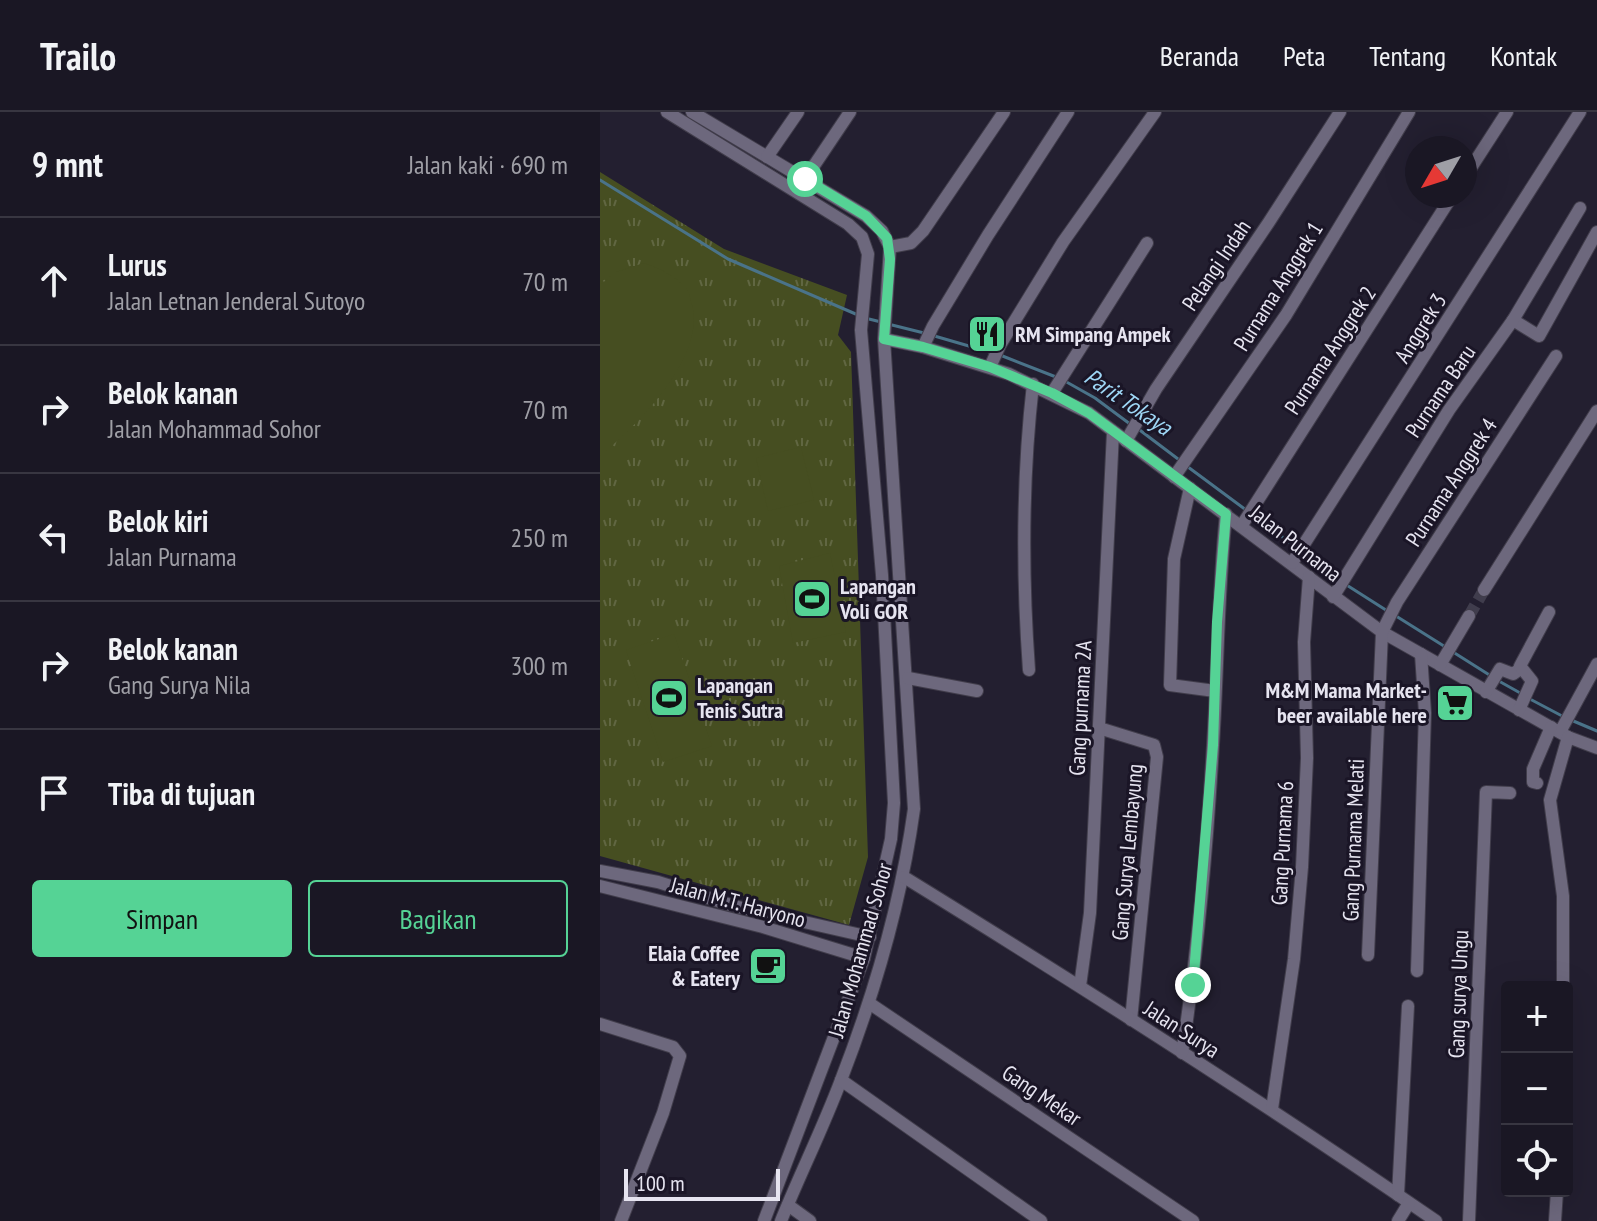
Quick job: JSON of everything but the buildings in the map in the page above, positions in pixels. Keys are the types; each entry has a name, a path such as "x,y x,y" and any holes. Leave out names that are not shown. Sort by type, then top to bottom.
{"street":[{"name":"Jalan Mohammad Sohor","path":"667,112 848,224 862,237 868,254 861,330 882,575 894,803 891,839 864,958 764,1221"},
{"path":"692,112 876,223 890,247 911,243 923,231 1004,112"},
{"path":"767,157 798,112"},
{"path":"805,179 850,112"},
{"path":"925,343 1068,112"},
{"path":"995,356 1063,242 1155,112"},
{"name":"Pelangi Indah","path":"1128,437 1340,112"},
{"name":"Purnama Anggrek 1","path":"1177,472 1286,315 1409,112"},
{"path":"1477,158 1507,112"},
{"name":"Anggrek 3","path":"1293,560 1580,112"},
{"name":"Purnama Anggrek 2","path":"1244,522 1444,208"},
{"name":"Purnama Baru","path":"1335,593 1449,410 1513,320 1580,208"},
{"path":"1513,320 1539,336 1597,232"},
{"path":"1055,388 1147,243"},
{"name":"Jalan Mohammad Sohor","path":"781,1221 841,1080 869,1003 904,877 914,809 910,679 884,336 890,247"},
{"name":"Jalan Purnama","path":"884,336 995,356 1033,384 1055,388 1113,432 1128,437 1177,472 1190,488 1226,514 1244,522 1293,560 1309,577 1421,654 1442,662 1560,732 1597,748"},
{"name":"Purnama Anggrek 4","path":"1384,628 1397,602 1556,356"},
{"path":"1029,670 1023,522 1026,446 1033,384"},
{"path":"1484,590 1597,411"},
{"name":"Gang purnama 2A","path":"1080,986 1089,925 1113,432"},
{"path":"1190,488 1174,559 1170,685 1215,691"},
{"path":"1182,1053 1193,985 1200,910 1226,514"},
{"path":"882,575 901,575"},
{"name":"Gang Purnama 6","path":"1272,1109 1294,959 1302,867 1307,758 1304,642 1309,577"},
{"path":"1487,689 1502,668 1514,674 1520,669 1549,612"},
{"path":"1442,662 1469,616"},
{"name":"Gang Purnama Melati","path":"1368,955 1384,628"},
{"path":"1417,971 1425,713 1421,654"},
{"path":"1537,783 1533,782 1533,769 1560,732 1597,664"},
{"path":"1519,710 1532,681 1520,669"},
{"path":"910,679 977,691"},
{"name":"Gang Surya Lembayung","path":"1099,728 1154,745 1157,757 1131,1020"},
{"path":"1560,732 1550,800 1563,896 1563,981"},
{"name":"Gang surya Ungu","path":"1469,1221 1486,792 1510,793"},
{"path":"894,803 914,809"},
{"path":"600,874 658,882 870,937"},
{"name":"Jalan Surya","path":"904,877 1272,1109 1436,1221"},
{"name":"Jalan M.T. Haryono","path":"600,886 763,927 864,958"},
{"path":"763,927 770,913"},
{"name":"Gang Mekar","path":"869,1003 1193,1221"},
{"path":"1398,1221 1404,1199 1408,1006"},
{"path":"600,1024 673,1047 680,1056 673,1084 621,1221"},
{"path":"841,1080 1041,1221"},
{"path":"799,1132 817,1139"},
{"path":"1555,1221 1557,1197"},
{"path":"788,1205 810,1221"}],"green space":[{"path":"600,172 724,249 847,295 838,335 851,352 868,857 849,925 600,856"},
{"path":"644,263 682,283 689,294 694,325 689,346 665,389 632,427 600,456 600,285 616,272"},
{"path":"801,447 814,500 768,511 756,458"},
{"name":"Lapangan Voli GOR","path":"830,553 846,632 793,643 779,566"},
{"name":"Lapangan Tenis Sutra","path":"674,634 712,746 663,762 626,650"}],"waterway":[{"name":"Parit Tokaya","path":"600,180 728,259 858,315"},
{"name":"Parit Tokaya","path":"865,318 881,322"},
{"name":"Parit Tokaya","path":"888,324 924,333"},
{"name":"Parit Tokaya","path":"931,335 993,353"},
{"name":"Parit Tokaya","path":"1000,355 1056,377"},
{"name":"Parit Tokaya","path":"1063,380 1095,398 1130,424"},
{"name":"Parit Tokaya","path":"1137,428 1182,462"},
{"name":"Parit Tokaya","path":"1188,467 1246,510"},
{"name":"Parit Tokaya","path":"1252,514 1297,548"},
{"name":"Parit Tokaya","path":"1304,552 1339,579"},
{"name":"Parit Tokaya","path":"1345,584 1389,612"},
{"name":"Parit Tokaya","path":"1396,616 1447,648"},
{"name":"Parit Tokaya","path":"1453,652 1491,676"},
{"name":"Parit Tokaya","path":"1497,680 1522,694"},
{"name":"Parit Tokaya","path":"1528,698 1564,717"},
{"name":"Parit Tokaya","path":"1571,720 1597,731"}],"tunnel":[{"path":"1469,616 1484,590"}],"place":[{"name":"RM Simpang Ampek","path":"987,334"},
{"name":"Lapangan Voli GOR","path":"812,599"},
{"name":"Lapangan Tenis Sutra","path":"669,698"},
{"name":"M&M Mama Market- beer available here","path":"1455,703"},
{"name":"Elaia Coffee & Eatery","path":"768,966"}],"route":[{"path":"805,179 876,223 887,238 890,259 884,339 990,367 1052,393 1089,413 1226,514 1217,622 1213,745 1193,985"}]}
